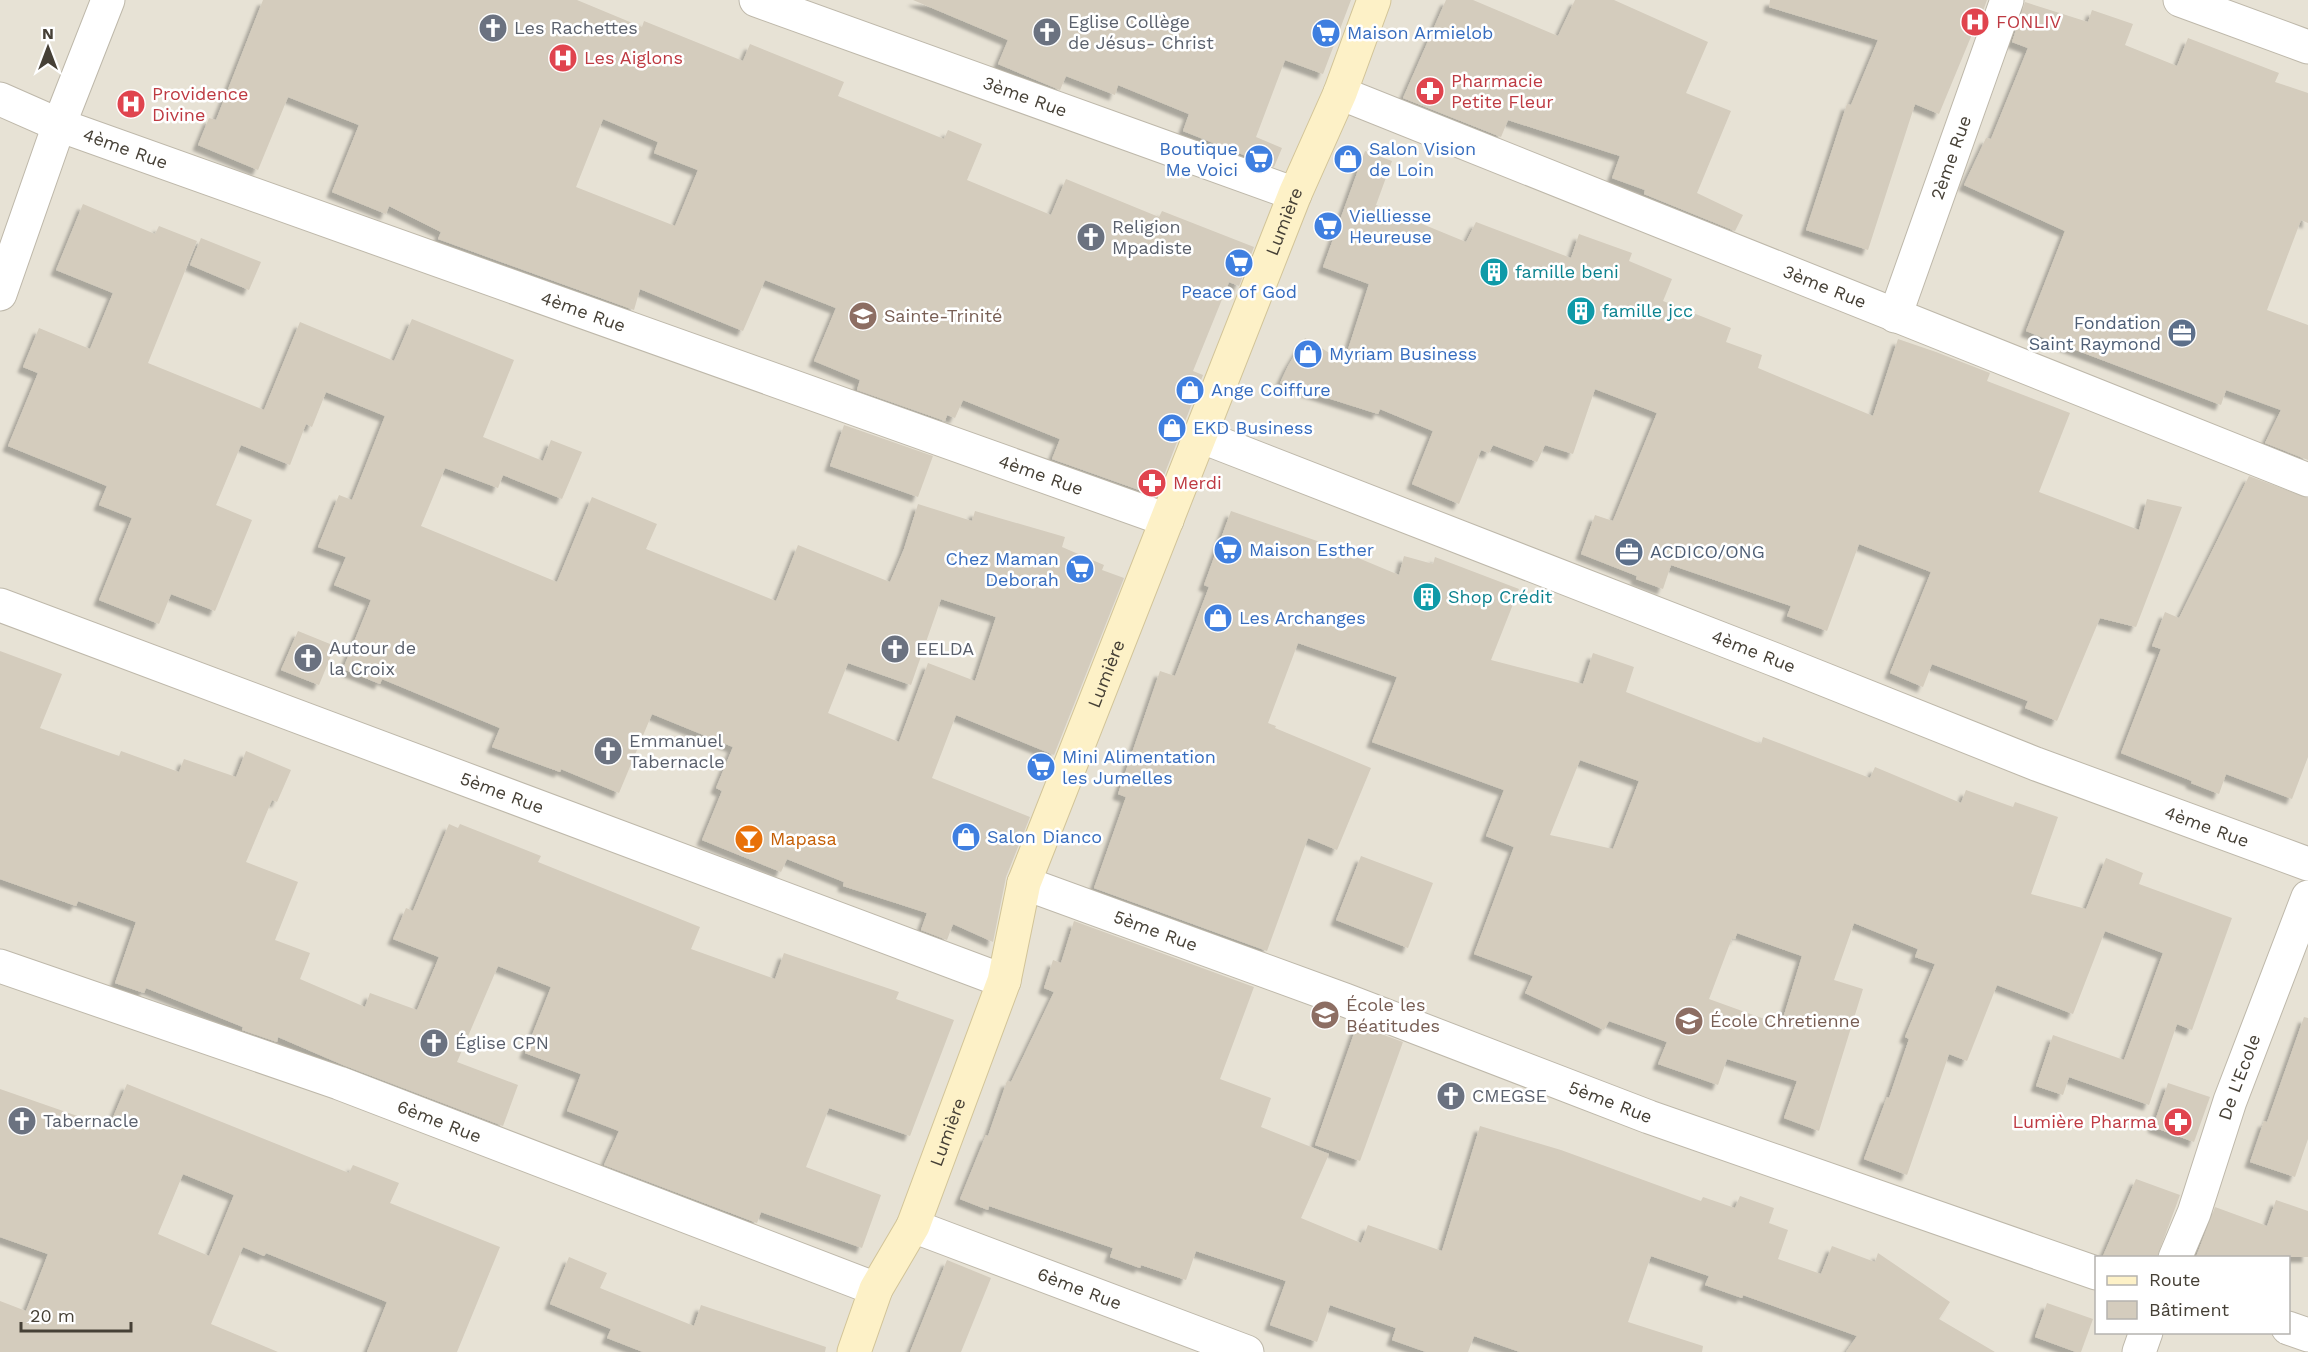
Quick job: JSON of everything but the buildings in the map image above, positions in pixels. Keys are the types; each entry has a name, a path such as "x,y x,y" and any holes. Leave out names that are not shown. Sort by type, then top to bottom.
{"street":[{"path":"0,294 59,125 108,0"},
{"name":"3ème Rue","path":"756,0 1295,194"},
{"name":"Lumière","path":"854,1352 876,1289 913,1226 1004,981 1024,884 1295,194 1340,93 1374,0"},
{"name":"2ème Rue","path":"1895,316 2007,0"},
{"path":"2180,0 2308,47"},
{"name":"3ème Rue","path":"1340,93 2308,480"},
{"name":"4ème Rue","path":"0,99 59,125 1167,520"},
{"name":"4ème Rue","path":"1200,436 2036,764 2308,864"},
{"name":"5ème Rue","path":"0,605 1004,981"},
{"name":"5ème Rue","path":"1024,884 1345,1000 1649,1117 2095,1273"},
{"name":"De L'Ecole","path":"2175,1256 2194,1212 2230,1101 2301,937 2308,897"},
{"name":"6ème Rue","path":"0,966 339,1083 876,1289"},
{"name":"6ème Rue","path":"913,1226 1247,1352"},
{"path":"2290,1328 2308,1335"},
{"path":"2139,1352 2145,1334"}],"shaded area":[{"path":"0,0 2308,0 2308,1352 0,1352"}],"place":[{"name":"FONLIV","path":"1975,22"},
{"name":"Les Rachettes","path":"493,28"},
{"name":"Eglise Collège de Jésus- Christ","path":"1047,32"},
{"name":"Maison Armielob","path":"1326,33"},
{"name":"Les Aiglons","path":"563,58"},
{"name":"Pharmacie Petite Fleur","path":"1430,91"},
{"name":"Providence Divine","path":"131,104"},
{"name":"Boutique Me Voici","path":"1259,159"},
{"name":"Salon Vision de Loin","path":"1348,159"},
{"name":"Vielliesse Heureuse","path":"1328,226"},
{"name":"Religion Mpadiste","path":"1091,237"},
{"name":"Peace of God","path":"1239,263"},
{"name":"famille beni","path":"1494,272"},
{"name":"famille jcc","path":"1581,311"},
{"name":"Sainte-Trinité","path":"863,316"},
{"name":"Fondation Saint Raymond","path":"2182,333"},
{"name":"Myriam Business","path":"1308,354"},
{"name":"Ange Coiffure","path":"1190,390"},
{"name":"EKD Business","path":"1172,428"},
{"name":"Merdi","path":"1152,483"},
{"name":"Maison Esther","path":"1228,550"},
{"name":"ACDICO/ONG","path":"1629,552"},
{"name":"Chez Maman Deborah","path":"1080,569"},
{"name":"Shop Crédit","path":"1427,597"},
{"name":"Les Archanges","path":"1218,618"},
{"name":"EELDA","path":"895,649"},
{"name":"Autour de la Croix","path":"308,658"},
{"name":"Emmanuel Tabernacle","path":"608,751"},
{"name":"Mini Alimentation les Jumelles","path":"1041,767"},
{"name":"Salon Dianco","path":"966,837"},
{"name":"Mapasa","path":"749,839"},
{"name":"École les Béatitudes","path":"1325,1015"},
{"name":"École Chretienne","path":"1689,1021"},
{"name":"Église CPN","path":"434,1043"},
{"name":"CMEGSE","path":"1451,1096"},
{"name":"Tabernacle","path":"22,1121"},
{"name":"Lumière Pharma","path":"2178,1122"}]}
